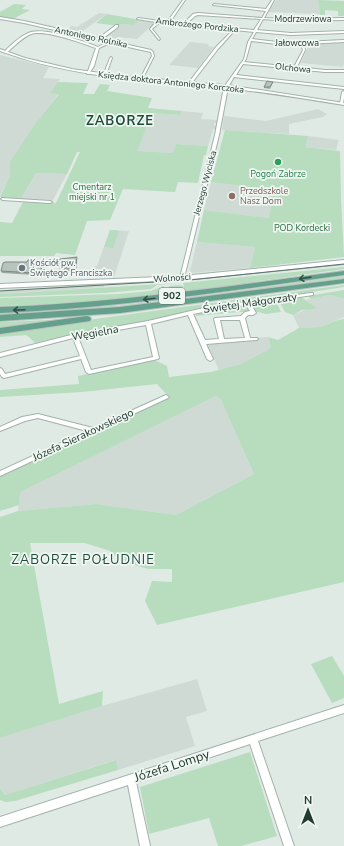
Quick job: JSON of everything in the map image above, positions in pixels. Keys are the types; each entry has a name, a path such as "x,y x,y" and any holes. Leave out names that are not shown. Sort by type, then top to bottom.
{"main road":[{"name":"902","path":"0,310 69,307 126,302 344,273"},
{"name":"902","path":"0,318 74,314 189,302 344,280"},
{"path":"0,330 82,320 189,302"}],"street":[{"path":"168,23 184,0"},
{"path":"217,0 213,6 267,10"},
{"path":"226,87 242,63 250,40 273,0"},
{"path":"184,25 195,14 207,14 210,11"},
{"name":"Modrzewiowa","path":"207,14 262,19 304,20 344,18"},
{"name":"Antoniego Rolnika","path":"0,18 24,22 152,52 154,56 141,78"},
{"name":"Ambrożego Pordzika","path":"138,19 184,25 301,34 344,32"},
{"path":"158,39 151,29 159,21"},
{"path":"99,40 117,26"},
{"path":"190,83 218,46 235,29"},
{"path":"5,52 30,33 42,32 98,48 109,42"},
{"path":"295,68 304,50 301,34"},
{"name":"Jałowcowa","path":"250,40 269,43 302,44 344,42"},
{"path":"88,73 92,68 98,48"},
{"name":"Księdza doktora Antoniego Korczoka","path":"0,50 34,62 88,73 226,87 342,103"},
{"path":"104,75 111,58"},
{"name":"Olchowa","path":"242,63 325,71 344,71"},
{"path":"234,76 344,88"},
{"name":"Jerzego Wyciska","path":"182,278 182,273 218,135 226,87"},
{"path":"342,103 344,92"},
{"path":"1,201 50,202"},
{"name":"Wolności","path":"0,286 182,278 344,262"},
{"name":"Świętej Małgorzaty","path":"190,313 311,294"},
{"path":"222,341 216,319 242,318 246,313 253,313 248,303"},
{"path":"190,313 204,342 210,359"},
{"name":"Węgielna","path":"0,354 75,336 148,324 190,313"},
{"path":"242,318 248,339"},
{"path":"75,336 89,372 156,358 148,324"},
{"path":"204,342 255,339"},
{"path":"0,370 4,376 83,356"},
{"name":"Józefa Sierakowskiego","path":"0,474 92,430 166,397"},
{"path":"0,429 24,419 38,416 92,430"},
{"name":"Józefa Lompy","path":"0,822 344,709"},
{"path":"252,739 289,846"},
{"path":"131,780 145,846"}],"shaded area":[{"path":"276,0 318,0 320,14 268,12"},
{"path":"99,13 107,14 78,34 65,31 72,26 77,27"},
{"path":"140,20 156,22 137,39 118,37 112,41 103,39 121,24 133,25"},
{"path":"190,42 209,44 208,46 214,47 198,68 169,65"},
{"path":"344,42 343,67 301,63 309,45"},
{"path":"0,55 49,67 43,78 60,79 51,92 59,93 38,120 10,169 10,176 0,196"},
{"path":"318,109 327,114 323,117 289,124 289,134 222,130 224,116 266,121"},
{"path":"182,111 203,113 201,119 218,120 217,123 214,123 214,125 217,126 216,129 213,129 208,146 176,144 173,153 136,151 152,113 180,115"},
{"path":"308,136 339,140 336,150 304,147"},
{"path":"36,173 67,174 53,200 21,199"},
{"path":"211,182 274,190 269,218 204,210"},
{"path":"110,230 129,231 114,277 93,277 95,266 97,266"},
{"path":"197,242 255,247 250,268 191,273 190,271"},
{"path":"104,284 104,287 0,294 0,291"},
{"path":"330,295 344,299 344,317 320,327 299,328 293,315 314,306 306,300"},
{"path":"268,337 271,348 241,364 219,370 207,343 252,341 252,338"},
{"path":"216,396 221,400 254,474 176,515 96,504 18,511 19,492"},
{"path":"197,679 207,711 186,717 195,746 118,770 115,760 5,795 0,788 0,738 102,706"}],"green space":[{"path":"318,0 344,1 344,16 338,16 338,11 325,10 325,15 320,15"},
{"path":"14,4 26,5 22,9 30,10 11,20 0,17 0,12"},
{"path":"107,14 140,20 133,25 121,24 119,26 96,23"},
{"name":"Cmentarz miejski nr 1","path":"58,82 88,83 83,94 94,94 100,84 110,85 107,91 152,98 148,108 182,111 180,115 152,113 137,151 173,153 176,144 208,146 206,155 204,155 198,183 178,182 175,192 123,189 110,220 87,221 75,255 56,253 54,256 0,256 0,222 12,223 23,202 56,203 80,152 77,152 67,174 36,173 21,199 0,197 10,176 10,162 38,120 59,94 50,93"},
{"name":"POD Kordecki","path":"225,130 308,136 305,147 340,151 344,257 250,268 255,247 197,242 204,210 269,218 274,190 211,182"},
{"path":"110,230 119,231 113,248 104,247"},
{"path":"344,267 344,269 258,281 129,297 0,306 0,298 119,294 151,291 163,286 165,289 169,288 169,286 180,285 184,287 183,283"},
{"path":"344,276 344,278 215,296 129,306 0,315 0,313 129,304"},
{"path":"177,283 157,285 151,289 103,293 0,297 0,294"},
{"path":"344,285 344,287 207,308 149,321 78,333 35,343 26,335 0,337 0,332"},
{"path":"344,290 344,299 330,295 311,299 308,296"},
{"path":"301,297 316,309 302,310 293,315 285,312 279,301"},
{"path":"276,301 281,312 266,314 254,311 251,305"},
{"path":"246,305 251,311 195,316 200,312"},
{"path":"74,319 0,328 0,322"},
{"path":"344,319 344,582 157,625 145,601 152,581 172,582 172,569 149,569 122,562 110,551 85,543 30,543 59,704 103,691 102,706 0,738 0,517 18,511 96,504 176,515 254,474 221,400 216,396 20,492 19,505 0,511 0,476 169,397 157,384 82,392 0,397 0,390 79,384 78,376 154,360 167,366 169,377 211,372 241,364 271,348 268,337 278,340 299,328 320,327"},
{"path":"332,656 344,676 344,698 332,703 311,664"},
{"path":"250,752 277,836 241,846 218,846 209,818 149,834 140,787"},
{"path":"116,760 118,770 15,801 6,802 0,800 0,788 5,795"}],"building":[{"path":"267,81 273,82 270,87 264,87"},
{"path":"77,257 76,265 59,266 60,259"},
{"name":"Kościół pw. Świętego Franciszka","path":"28,260 40,261 46,266 34,273 1,271 3,263 5,262 27,262"}],"tram line":[{"path":"0,291 190,280 344,264"}],"place":[{"name":"Pogoń Zabrze","path":"278,162"},
{"name":"Przedszkole Nasz Dom","path":"232,196"},
{"name":"Kościół pw. Świętego Franciszka","path":"22,268"}],"district":[{"name":"ZABORZE","path":"120,121"},
{"name":"ZABORZE POŁUDNIE","path":"83,560"}]}
